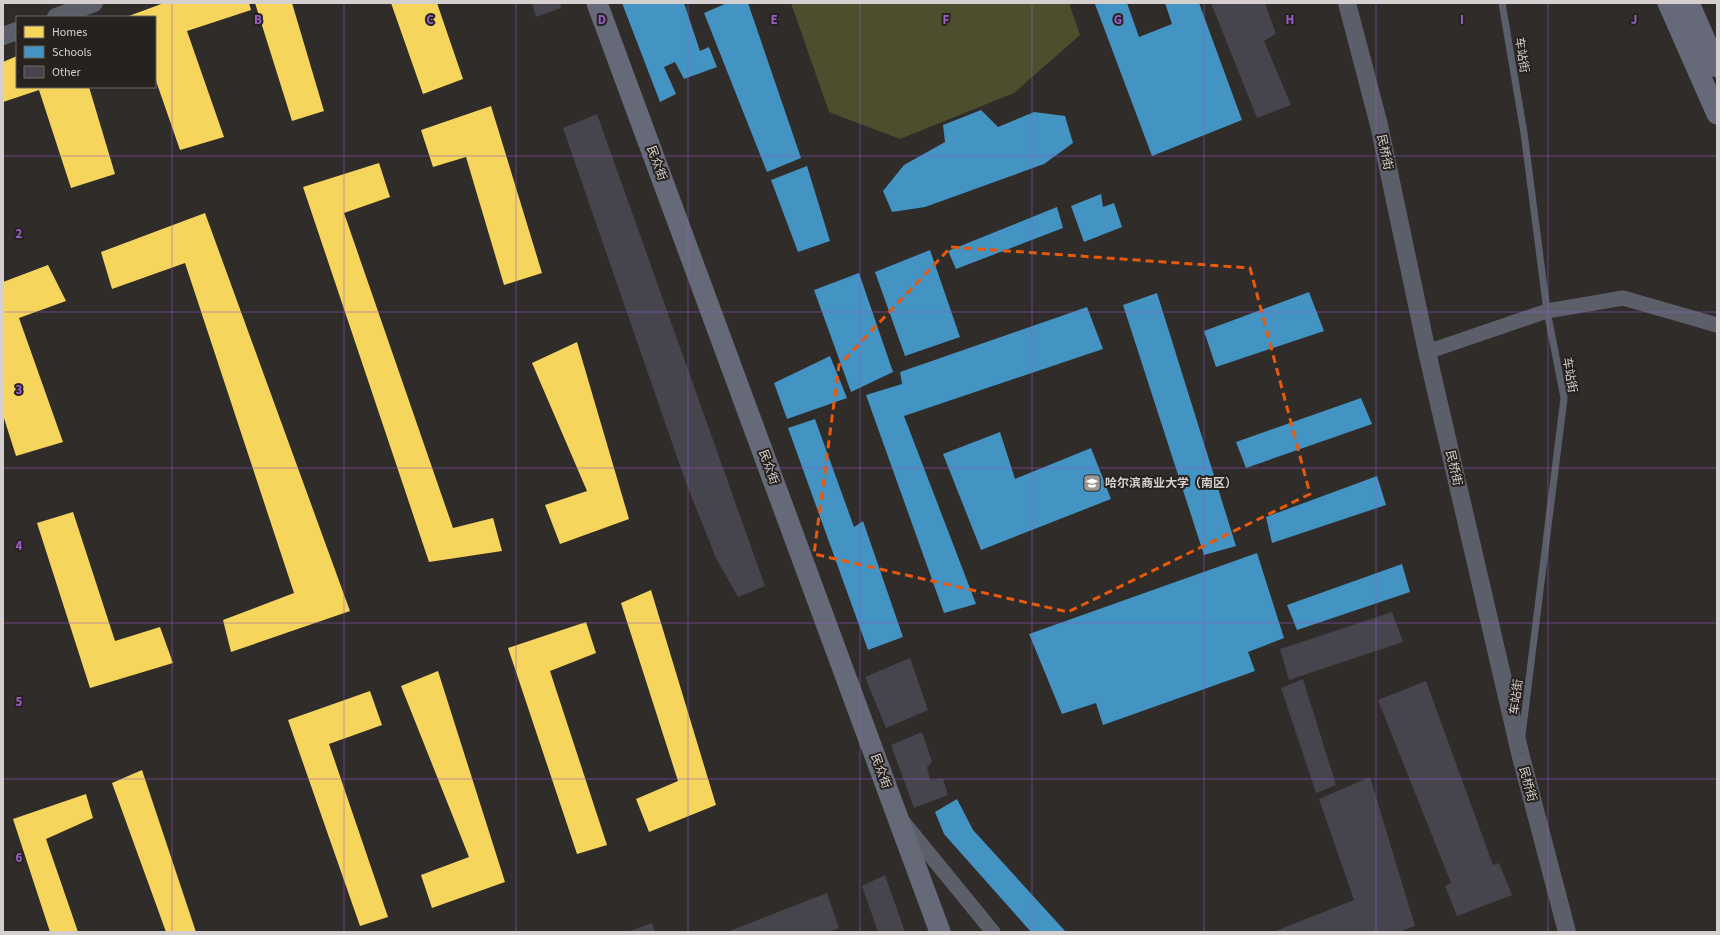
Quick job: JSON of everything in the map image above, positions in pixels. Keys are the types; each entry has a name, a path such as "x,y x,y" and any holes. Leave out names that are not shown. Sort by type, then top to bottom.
{"main road":[{"name":"民众街","path":"597,3 940,932"},
{"path":"1668,3 1717,114"},
{"path":"1689,3 1717,66"}],"street":[{"path":"59,16 94,3"},
{"name":"民桥街","path":"1348,3 1379,125 1427,352 1520,753 1567,932"},
{"path":"3,36 16,31"},
{"path":"1427,352 1547,311 1623,298 1717,326"},
{"path":"897,813 993,932"}],"lane":[{"name":"车站街","path":"1502,3 1524,133 1547,311 1564,398 1520,753"}],"highlighted area":[{"path":"951,247 1250,268 1310,494 1068,612 814,554 839,365"}],"green space":[{"path":"791,3 1069,3 1080,35 1014,93 900,139 829,112"}],"building: Homes":[{"path":"164,3 249,3 251,10 187,31 224,137 180,150 156,81 156,16 129,16"},
{"path":"255,3 292,3 324,111 292,121"},
{"path":"391,3 437,3 463,79 423,94"},
{"path":"16,56 16,88 89,88 115,174 71,188 39,90 3,102 3,62"},
{"path":"491,106 542,273 504,285 466,157 433,167 421,130"},
{"path":"379,163 390,197 344,213 453,528 493,518 502,551 429,562 303,187"},
{"path":"205,213 350,611 231,652 223,620 294,593 185,263 112,289 101,252"},
{"path":"48,265 66,301 19,318 63,442 16,456 3,415 3,282"},
{"path":"577,342 629,519 560,544 545,505 587,491 532,363"},
{"path":"73,512 115,641 160,627 173,663 90,688 37,523"},
{"path":"651,590 716,805 649,832 636,799 678,781 621,603"},
{"path":"586,622 596,653 550,671 607,845 577,854 508,648"},
{"path":"438,671 505,882 432,908 421,875 469,857 401,686"},
{"path":"370,691 382,725 329,744 388,917 360,926 288,720"},
{"path":"142,770 196,932 166,932 112,783"},
{"path":"86,794 93,818 46,839 78,932 50,932 13,819"}],"building: Schools":[{"path":"622,3 684,3 700,51 709,47 717,67 684,79 675,62 664,67 676,94 660,102"},
{"path":"727,3 748,3 801,158 767,172 704,13"},
{"path":"1127,3 1139,37 1172,24 1165,3 1199,3 1242,120 1152,156 1095,4"},
{"path":"981,110 998,127 1034,112 1065,116 1073,143 1044,164 925,207 892,212 883,191 904,165 945,142 943,125"},
{"path":"807,166 830,241 798,252 771,180"},
{"path":"1101,194 1103,207 1114,203 1122,227 1084,242 1071,206"},
{"path":"1057,207 1063,228 956,269 948,251"},
{"path":"930,250 960,337 905,356 875,272"},
{"path":"859,273 893,372 851,392 814,290"},
{"path":"1309,292 1324,331 1216,367 1204,331"},
{"path":"1157,293 1236,546 1204,555 1123,305"},
{"path":"1087,307 1103,349 904,416 976,604 944,613 866,395 902,384 900,372"},
{"path":"830,356 847,398 787,419 774,383"},
{"path":"1361,398 1372,424 1246,468 1236,442"},
{"path":"815,419 854,527 863,521 903,637 868,650 788,428"},
{"path":"1000,432 1015,479 1091,448 1111,499 981,550 943,454"},
{"path":"1377,476 1386,505 1272,543 1266,517"},
{"path":"1257,553 1284,638 1248,652 1255,671 1103,725 1096,703 1062,714 1029,634"},
{"path":"1402,564 1410,592 1297,630 1287,605"},
{"path":"957,799 973,830 1066,932 1031,932 944,834 935,812"}],"building: Other":[{"path":"532,3 560,3 561,8 536,17"},
{"path":"1211,3 1265,3 1276,34 1264,41 1291,105 1257,118"},
{"path":"597,114 765,586 738,597 716,558 686,483 563,128"},
{"path":"1392,612 1403,642 1289,680 1280,649"},
{"path":"910,658 928,710 886,728 865,677"},
{"path":"1303,679 1336,785 1316,793 1281,688"},
{"path":"1426,681 1493,865 1499,863 1512,895 1457,916 1445,886 1451,883 1378,700"},
{"path":"922,732 932,762 927,767 930,780 943,779 948,795 914,808 891,745"},
{"path":"1370,777 1415,926 1398,932 1273,932 1354,900 1319,799"},
{"path":"885,875 905,932 878,932 862,886"},
{"path":"827,893 839,928 828,932 727,932"},
{"path":"652,923 655,932 627,932"}],"place":[{"name":"哈尔滨商业大学（南区）","path":"1092,483"}]}
